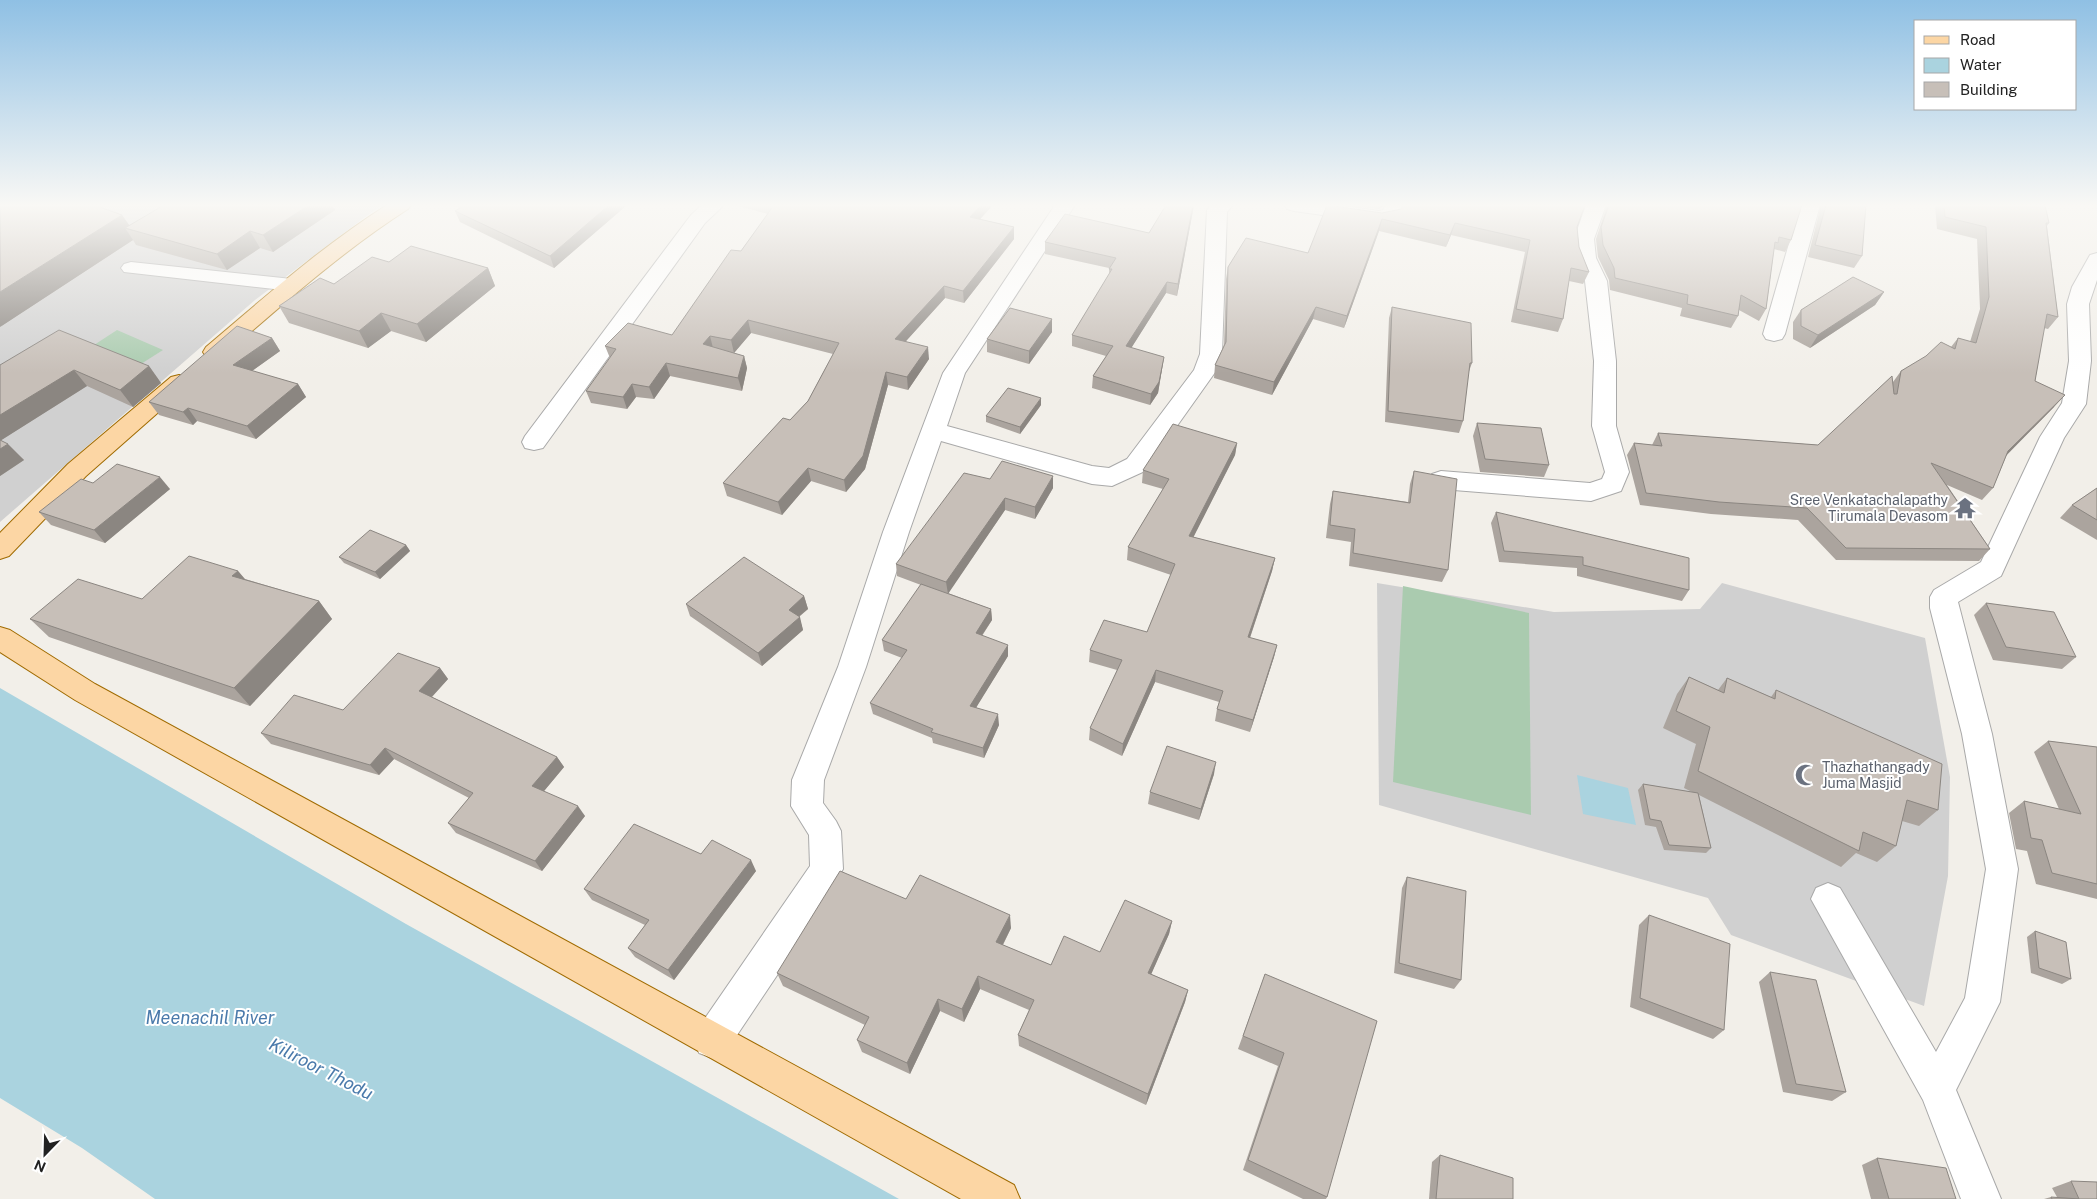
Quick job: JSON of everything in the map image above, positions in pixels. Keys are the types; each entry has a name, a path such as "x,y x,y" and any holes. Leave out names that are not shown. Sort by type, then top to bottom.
{"main road":[{"path":"0,549 77,470 322,261"},
{"path":"0,638 85,692 1000,1199"}],"street":[{"path":"534,442 667,261"},
{"path":"712,1040 800,912 827,869 825,831 807,806 808,780 852,666 896,532 954,373 1028,261"},
{"path":"934,431 1092,475 1112,477 1136,465 1205,371 1211,354 1215,261"},
{"path":"1441,480 1591,492 1612,485 1617,472 1604,426 1605,361 1596,281 1587,261"},
{"path":"1774,334 1794,261"},
{"path":"1937,1089 1982,1002 2002,869 1977,734 1944,608 1944,597 1991,569 2052,437 2074,404 2080,361 2078,304 2083,287 2096,261"},
{"path":"131,268 292,285"},
{"path":"1828,899 1937,1089 1981,1199"}],"shaded area":[{"path":"0,261 307,261 255,300 0,522"},
{"path":"1377,583 1554,612 1700,609 1722,583 1925,638 1950,777 1948,876 1924,1006 1731,935 1708,898 1379,805"}],"green space":[{"path":"117,330 163,350 133,369 88,349"},
{"path":"1403,586 1529,613 1531,815 1393,782"}],"water":[{"name":"Meenachil River","path":"0,688 406,924 899,1199 155,1199 82,1148 0,1098"},
{"path":"1577,775 1628,788 1636,825 1583,814"}],"building":[{"path":"0,261 49,261 0,292"},
{"path":"366,261 463,261 488,268 417,324 381,313 359,331 279,306 320,278 334,284"},
{"path":"723,261 987,261 963,291 944,286 895,339 928,347 907,377 886,372 863,456 844,480 808,468 778,502 723,483 783,418 790,420 808,401 839,343 748,320 731,340 710,336 703,344 744,356 738,378 666,363 649,387 632,384 623,397 586,391 616,349 605,346 628,323 672,335"},
{"path":"1114,261 1182,261 1178,284 1167,282 1126,346 1164,357 1159,382 1151,394 1093,376 1113,346 1072,335 1112,269 1109,269"},
{"path":"1232,261 1367,261 1347,316 1316,307 1274,382 1215,365 1226,342 1228,267"},
{"path":"1526,261 1585,261 1589,272 1571,268 1563,319 1516,309"},
{"path":"1611,261 1772,261 1766,309 1741,295 1738,316 1687,304 1688,295 1615,278 1614,268"},
{"path":"1987,261 2051,261 2058,317 2047,314 2035,381 2065,395 2008,451 1993,488 1931,463 1990,549 1846,548 1807,508 1719,502 1646,493 1634,443 1662,446 1658,433 1818,445 1892,376 1894,394 1897,394 1901,371 1926,356 1941,342 1955,349 1958,338 1976,343 1989,297"},
{"path":"1853,277 1884,292 1818,335 1801,326 1801,310"},
{"path":"1392,307 1471,323 1472,363 1470,363 1463,421 1388,411"},
{"path":"1010,308 1052,319 1029,351 987,339"},
{"path":"237,326 272,338 233,365 298,384 247,426 188,408 183,412 149,402"},
{"path":"59,330 149,366 120,390 74,370 0,415 0,365"},
{"path":"1008,388 1041,398 1020,427 986,416"},
{"path":"1477,423 1541,428 1549,465 1485,459"},
{"path":"1173,424 1237,443 1189,536 1275,558 1248,637 1277,645 1253,720 1217,709 1223,691 1156,670 1123,744 1090,728 1122,660 1090,650 1104,620 1147,632 1175,564 1128,547 1169,479 1143,470"},
{"path":"0,440 8,444 0,449"},
{"path":"1002,461 1053,476 1035,507 1005,498 946,582 896,564 964,473 990,479"},
{"path":"117,464 160,477 94,530 39,512 81,479 93,483"},
{"path":"1414,471 1457,479 1448,570 1353,553 1355,529 1330,525 1333,491 1410,503"},
{"path":"2097,488 2097,520 2072,505"},
{"path":"1496,512 1689,558 1689,590 1583,565 1583,557 1504,551"},
{"path":"370,530 406,545 375,572 339,557"},
{"path":"189,556 238,571 232,576 319,601 234,688 30,619 78,579 142,599"},
{"path":"744,557 804,596 789,610 800,617 758,653 686,604"},
{"path":"921,584 991,609 976,633 1008,645 970,706 998,714 983,748 931,732 933,729 870,703 907,650 882,640"},
{"path":"1986,603 2054,612 2076,657 2006,647"},
{"path":"398,653 440,668 419,691 557,757 532,786 578,806 535,861 448,823 473,793 385,748 370,765 261,733 294,695 343,710"},
{"name":"Thazhathangady Juma Masjid","path":"1689,677 1724,693 1727,678 1775,699 1776,690 1942,764 1938,810 1907,800 1896,846 1863,832 1859,851 1698,771 1710,727 1676,711"},
{"path":"2048,741 2097,747 2097,884 2052,873 2042,840 2031,838 2024,801 2081,814"},
{"path":"1167,746 1216,762 1201,809 1150,792"},
{"path":"1643,784 1698,793 1711,848 1669,845 1661,821 1650,819"},
{"path":"634,824 701,854 712,840 751,860 668,970 628,948 649,920 584,889"},
{"path":"840,871 906,899 920,875 1010,915 996,942 1051,965 1064,936 1100,952 1125,900 1172,921 1148,973 1188,990 1148,1094 1018,1035 1034,1000 978,976 962,1009 938,999 907,1063 857,1040 869,1017 777,973"},
{"path":"1407,877 1466,891 1461,980 1399,963"},
{"path":"1649,915 1730,944 1724,1030 1640,998"},
{"path":"2035,931 2066,942 2071,979 2039,968"},
{"path":"1770,972 1816,980 1846,1092 1796,1084"},
{"path":"1265,974 1377,1021 1327,1197 1248,1160 1284,1053 1243,1036"},
{"path":"1440,1155 1513,1178 1513,1199 1436,1199"},
{"path":"1877,1158 1946,1168 1956,1199 1889,1199"},
{"path":"2071,1181 2097,1182 2097,1199 2079,1199"},
{"path":"2051,1197 2079,1199 2052,1199"}],"place":[{"name":"Sree Venkatachalapathy Tirumala Devasom","path":"1965,508"},
{"name":"Thazhathangady Juma Masjid","path":"1806,775"}],"water label":[{"name":"Kiliroor Thodu","path":"321,1069"}]}
